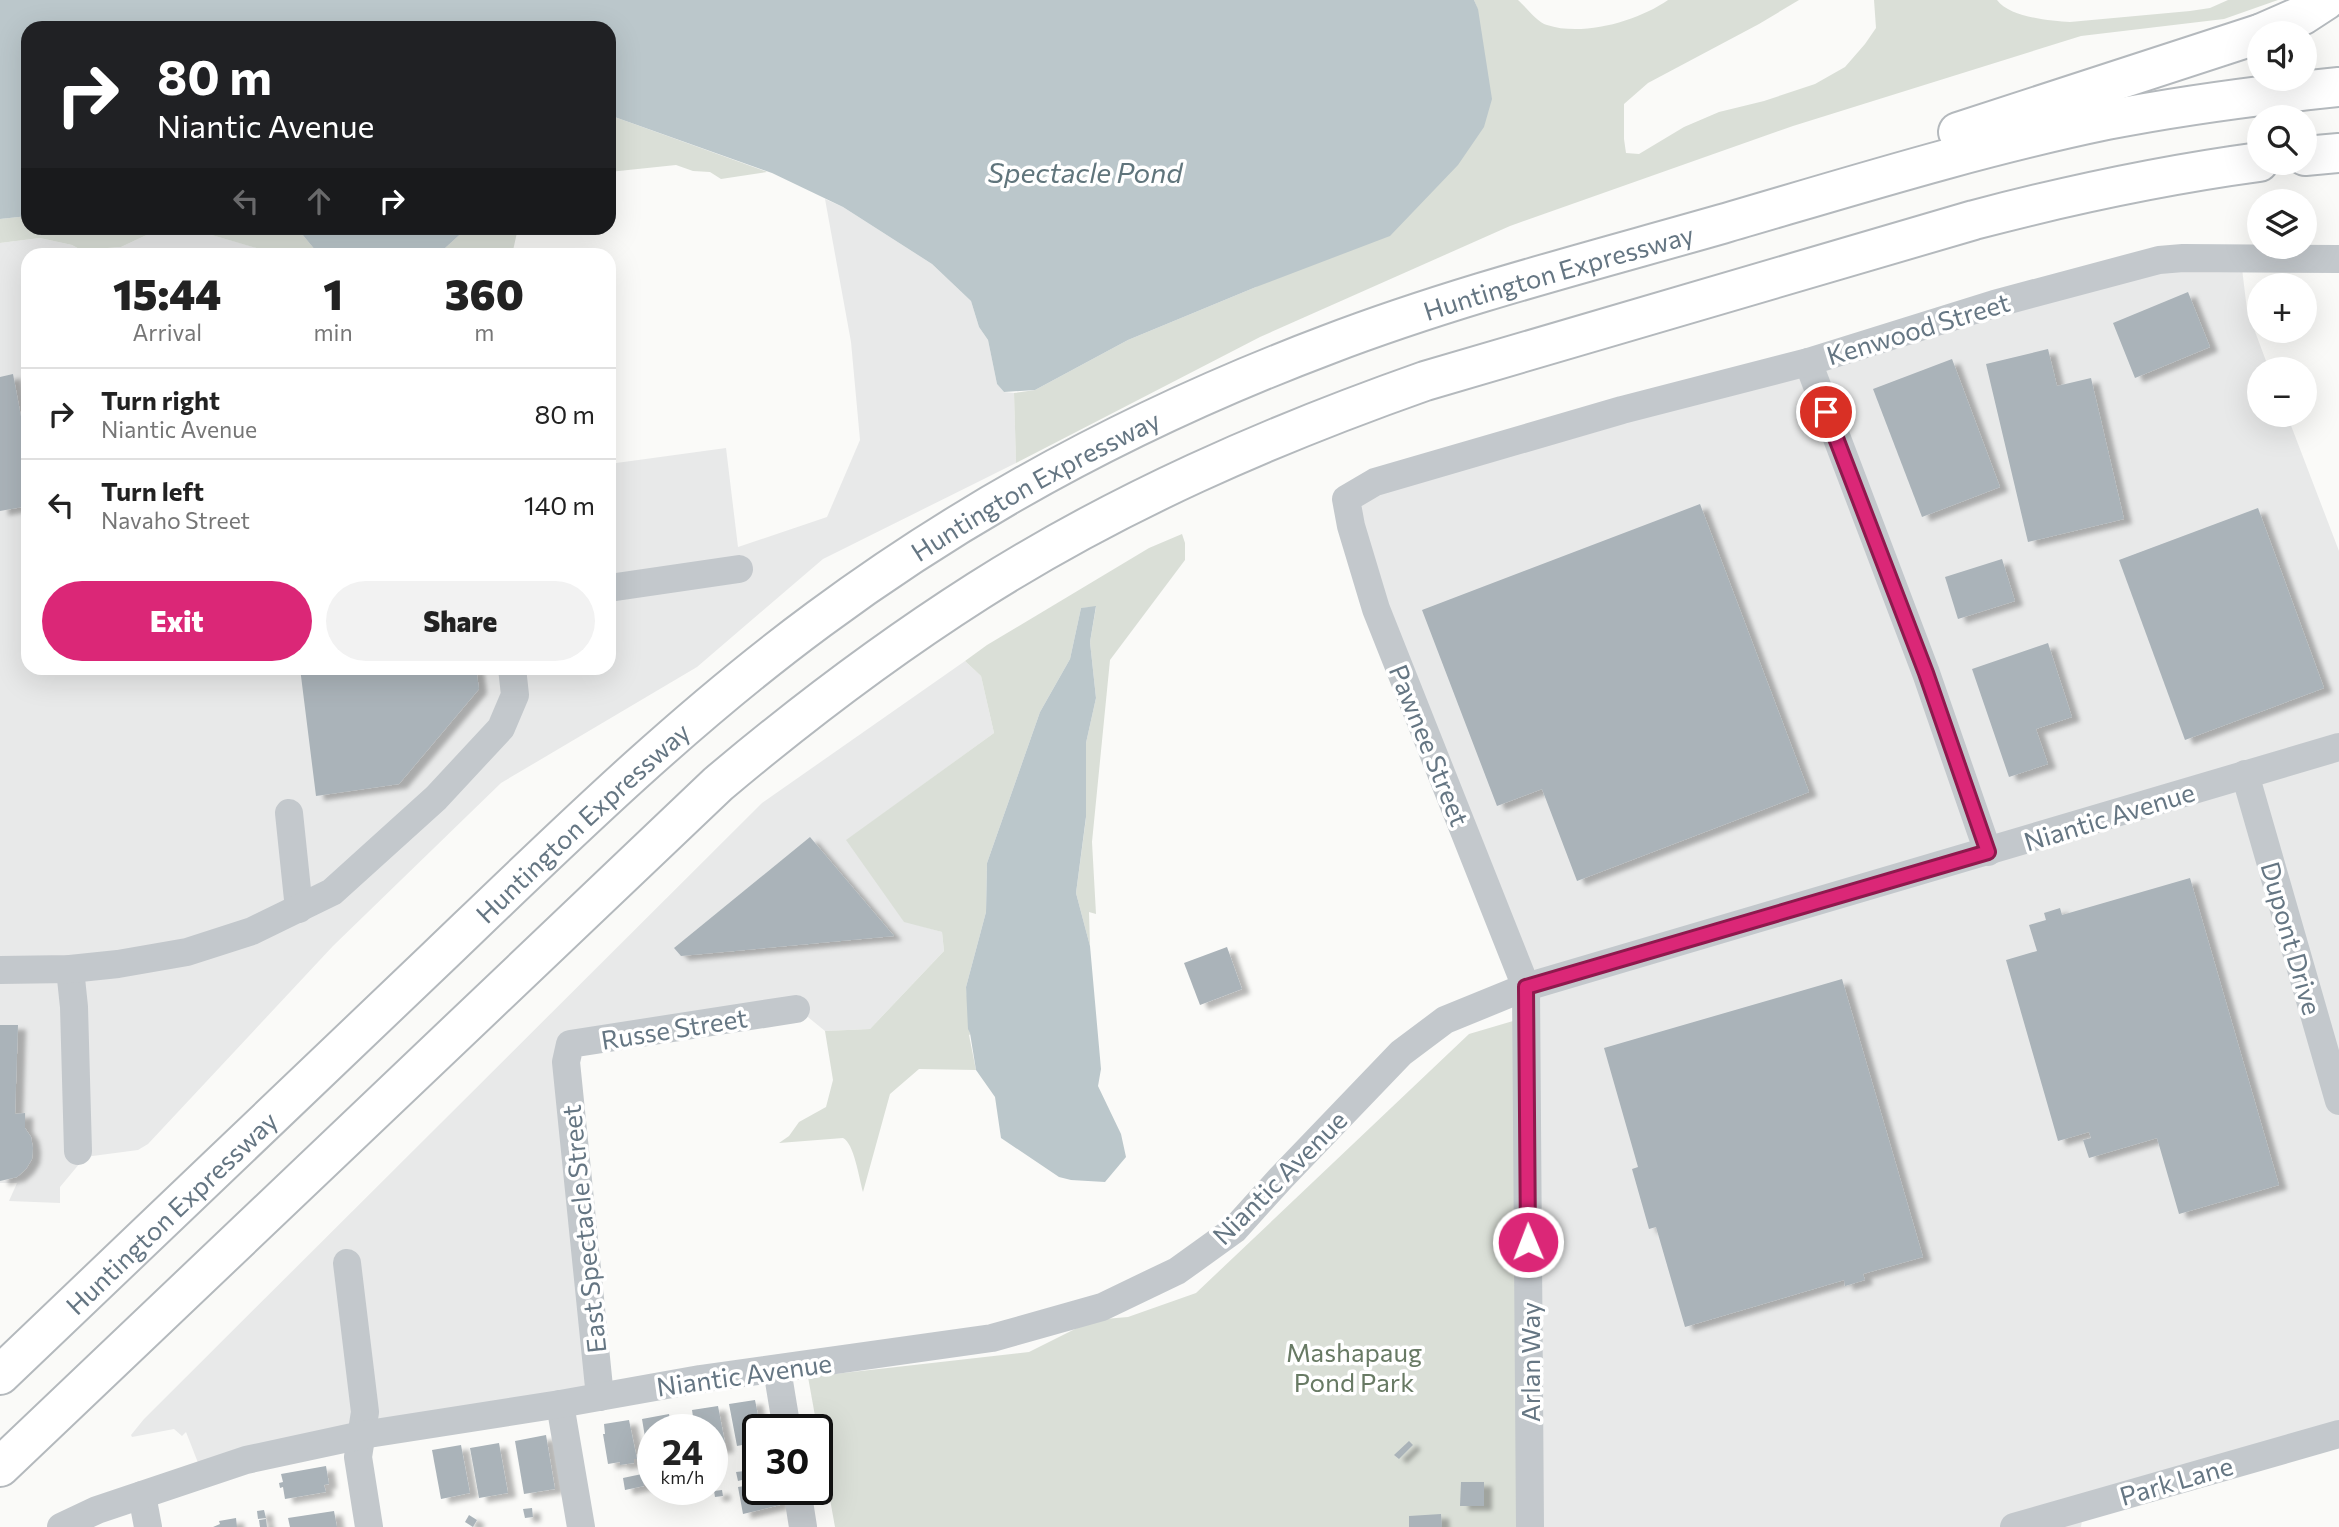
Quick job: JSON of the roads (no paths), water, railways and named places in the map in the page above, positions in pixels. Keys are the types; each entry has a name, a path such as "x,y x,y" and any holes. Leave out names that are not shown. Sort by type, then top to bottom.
{"highway":[{"path":"2286,21 2322,2"},
{"path":"1685,234 1811,181 1873,159 2247,39"},
{"name":"Huntington Expressway","path":"0,1375 632,772 760,664 824,615 892,568 1031,482 1106,443 1253,374 1408,316 1685,234 2042,135 2182,107 2339,87"},
{"path":"2317,155 2339,153"},
{"path":"0,1467 597,896 718,784 844,683 911,635 1052,547 1123,508 1221,461 1346,408 1424,380 2039,203 2133,182 2247,164"}],"street":[{"name":"Kenwood Street","path":"1346,499 1374,481 1622,410 1808,362 1994,304 2159,260 2339,259"},
{"path":"1808,362 1926,673 1988,852"},
{"name":"Pawnee Street","path":"1346,499 1351,526 1376,608 1526,987"},
{"path":"616,587 739,569"},
{"path":"0,970 69,969 187,952 252,931 332,892 444,789 501,728 515,695 513,675"},
{"name":"Niantic Avenue","path":"61,1527 83,1515 246,1460 362,1435 700,1379 992,1338 1102,1307 1177,1271 1234,1230 1401,1053 1445,1020 1526,987 2339,747"},
{"name":"Dupont Drive","path":"2245,774 2339,1101"},
{"path":"289,813 299,909"},
{"path":"69,969 74,1007 78,1151"},
{"name":"Arlan Way","path":"1526,987 1530,1527"},
{"name":"Russe Street","path":"566,1062 570,1044 796,1009"},
{"name":"East Spectacle Street","path":"566,1062 600,1397"},
{"path":"347,1263 365,1412 358,1457 369,1527"},
{"path":"777,1368 784,1414"},
{"path":"560,1404 581,1527"},
{"name":"Park Lane","path":"2014,1527 2339,1434"},
{"path":"142,1495 148,1527"},
{"path":"800,1505 803,1527"}],"water":[{"name":"Spectacle Pond","path":"0,0 1474,0 1478,9 1492,99 1484,127 1458,165 1390,236 1128,340 1035,390 1004,392 997,384 988,340 979,327 971,301 932,264 843,207 772,173 616,117 616,21 21,21 21,217 0,219"},
{"path":"303,235 459,235 445,248 314,248"},
{"path":"1096,606 1090,642 1096,698 1086,743 1086,817 1076,893 1090,946 1101,1069 1098,1086 1121,1134 1126,1157 1105,1182 1059,1177 1001,1138 995,1097 976,1070 968,1029 966,987 986,912 987,863 1040,712 1070,659 1081,608"}],"park label":[{"name":"Mashapaug Pond Park","path":"1354,1366"}]}
